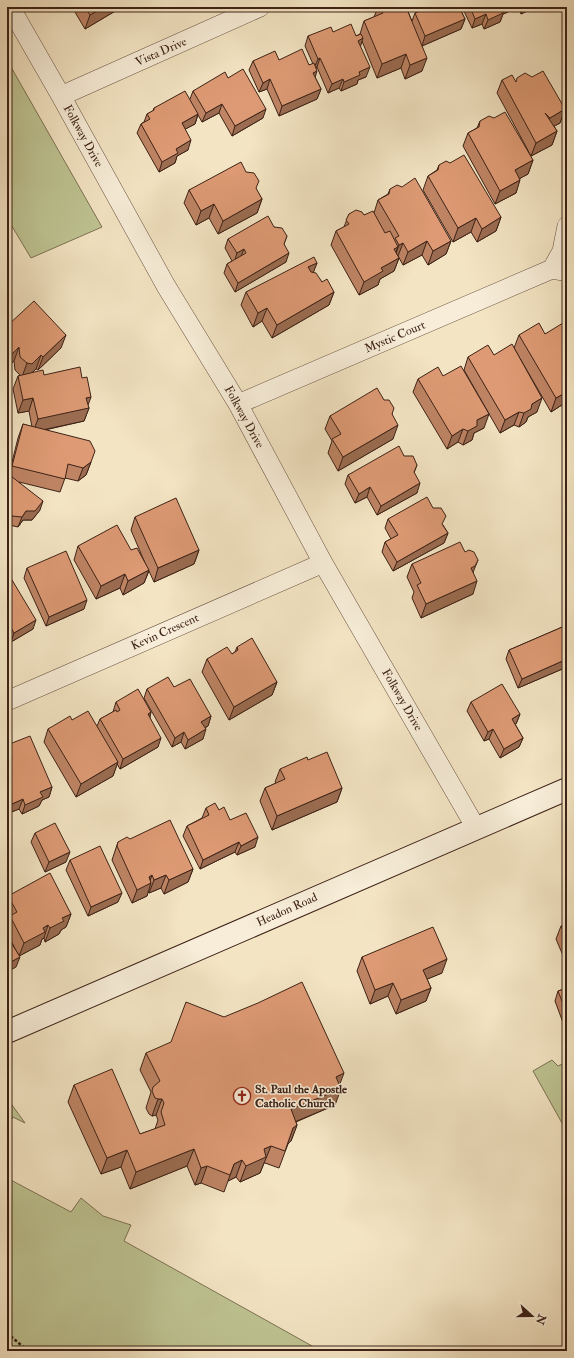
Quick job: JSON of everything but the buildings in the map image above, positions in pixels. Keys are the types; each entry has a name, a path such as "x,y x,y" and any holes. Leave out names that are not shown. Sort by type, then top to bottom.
{"street":[{"name":"Folkway Drive","path":"10,7 166,286 238,404 323,563 476,828"},
{"name":"Vista Drive","path":"61,96 260,7"},
{"name":"Mystic Court","path":"238,404 560,271 567,226"},
{"name":"Kevin Crescent","path":"7,701 323,563"},
{"name":"Headon Road","path":"7,1032 567,789"}],"path":[{"path":"7,1333 28,1351"}],"green space":[{"path":"7,60 102,227 31,258 7,218"},
{"path":"552,1060 558,1066 567,1062 567,1132 533,1071"},
{"path":"7,1098 25,1123 13,1117 7,1128"},
{"path":"7,1178 71,1212 81,1198 103,1216 131,1225 124,1241 321,1351 7,1351"}],"place":[{"name":"St. Paul the Apostle Catholic Church","path":"242,1096"}]}
